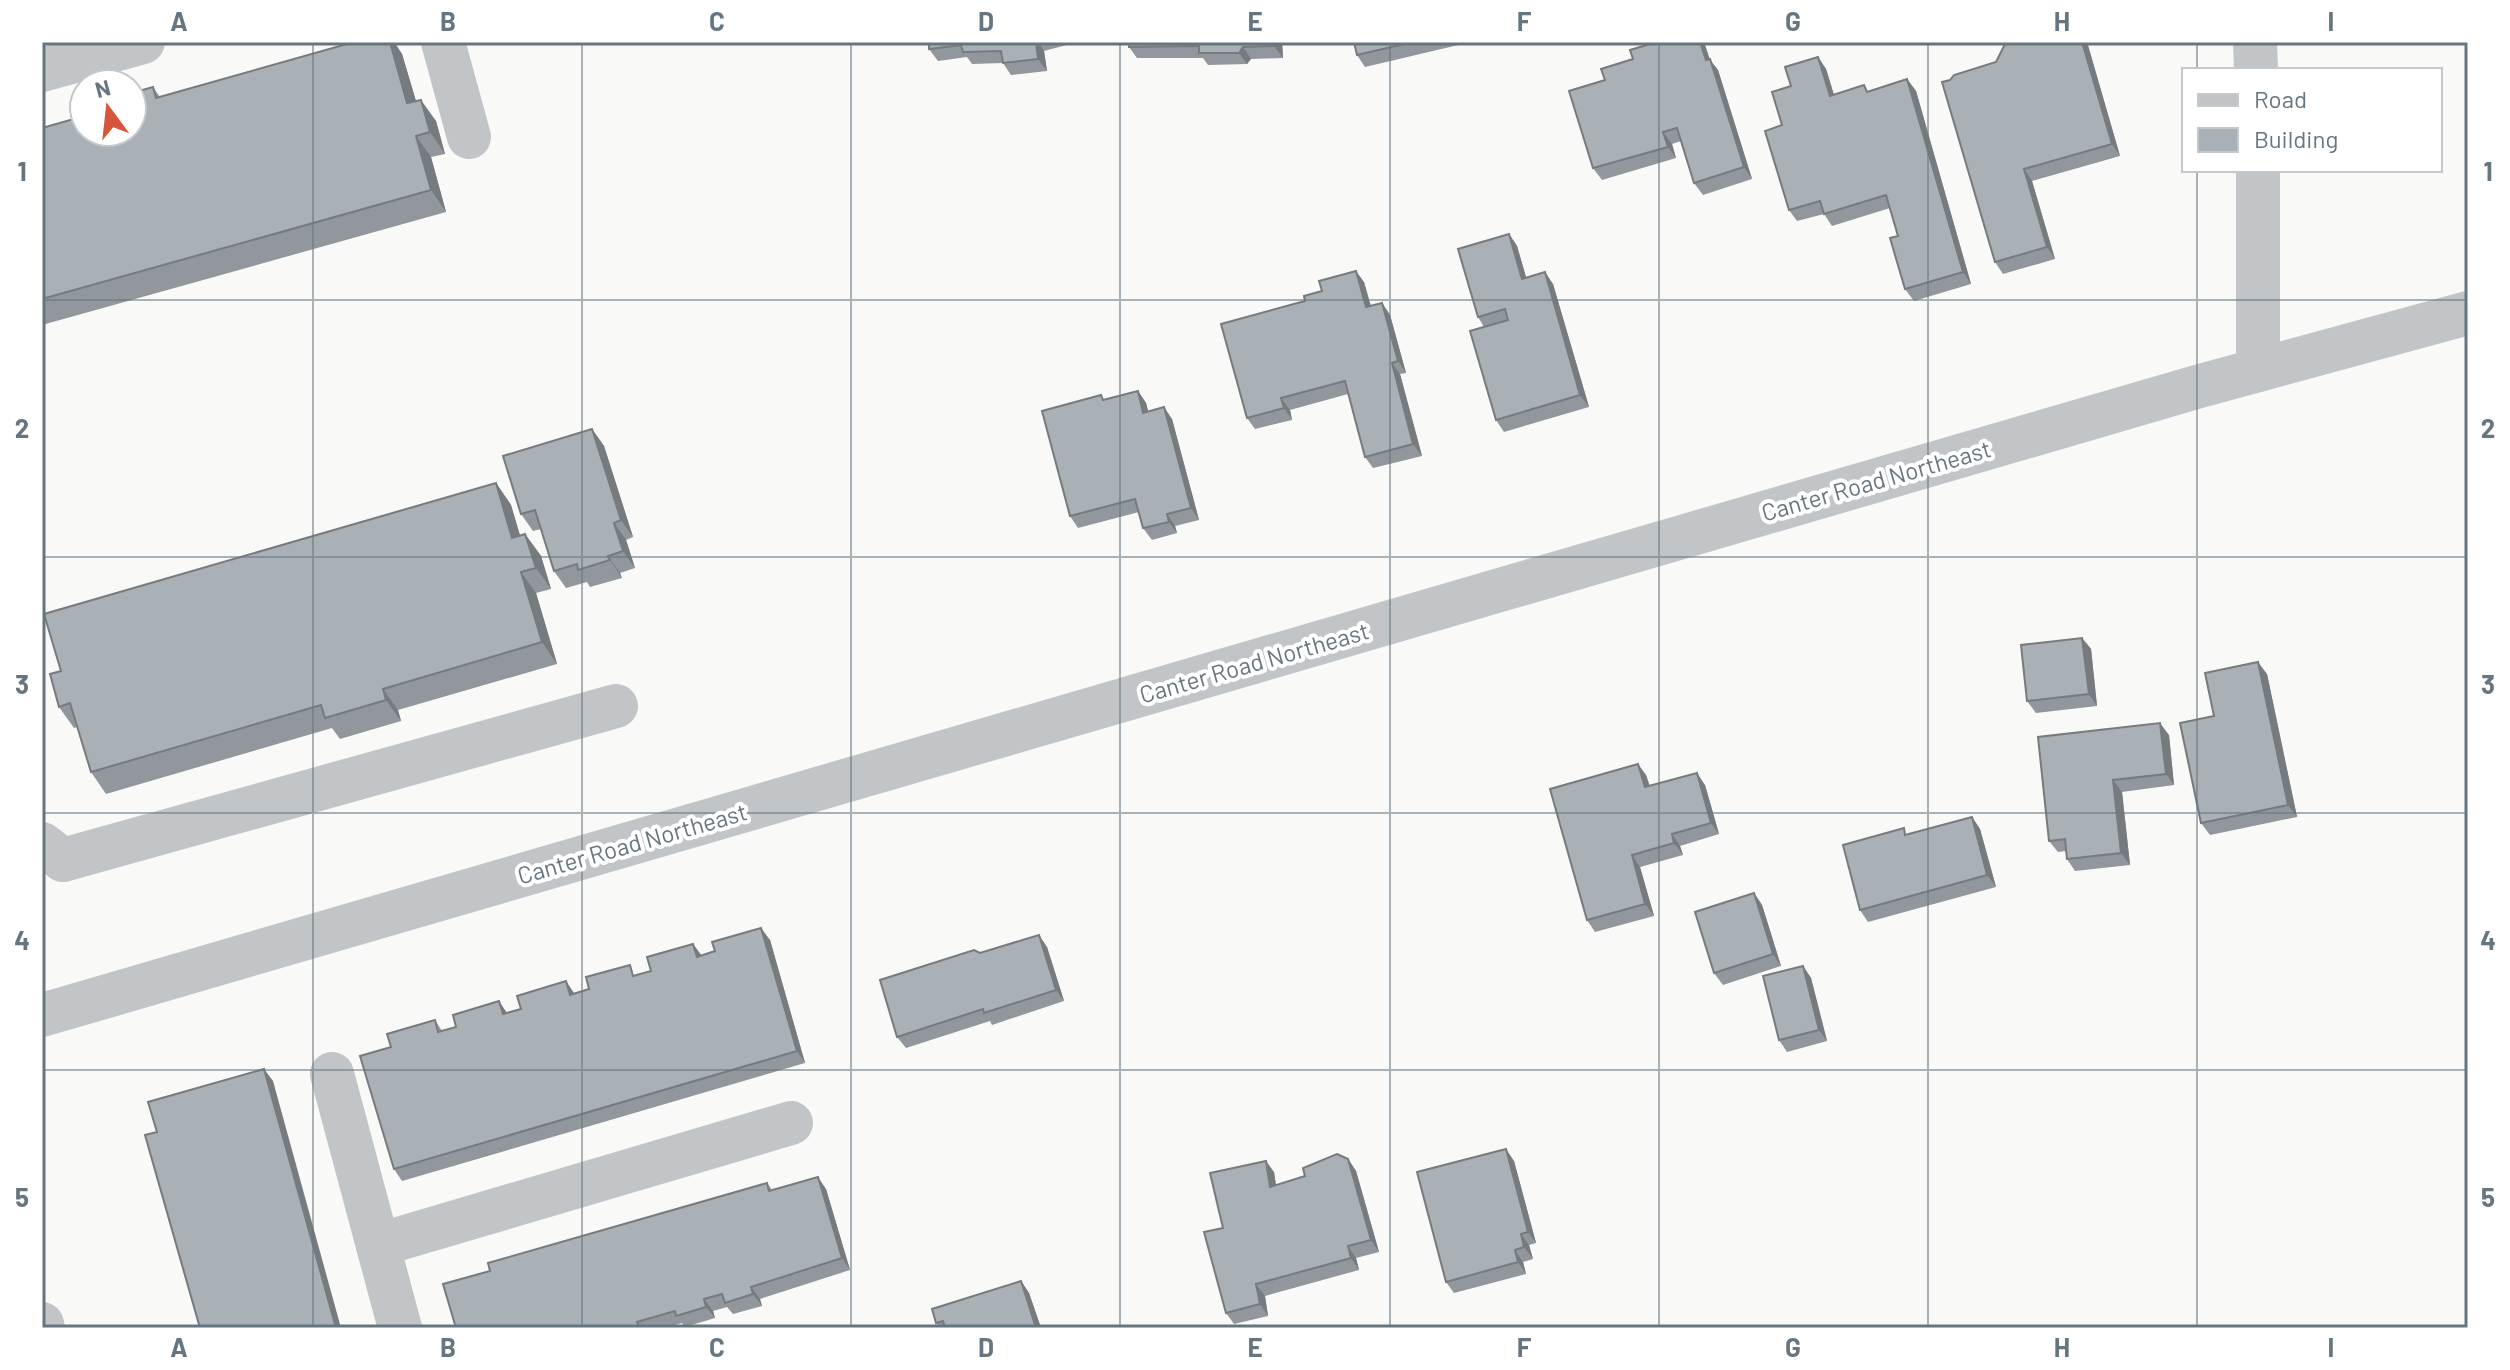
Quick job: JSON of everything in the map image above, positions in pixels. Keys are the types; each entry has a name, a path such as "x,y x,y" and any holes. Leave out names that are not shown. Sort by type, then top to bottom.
{"street":[{"path":"42,70 143,42"},
{"path":"443,42 469,137"},
{"path":"2255,42 2256,68"},
{"path":"2258,172 2258,370"},
{"name":"Canter Road Northeast","path":"42,1015 2258,370 2468,313"},
{"path":"42,844 63,860 616,706"},
{"path":"332,1074 400,1328"},
{"path":"378,1245 791,1123"}],"building":[{"path":"354,42 390,42 407,103 421,100 430,132 416,136 431,190 42,299 42,128 68,121 68,148 148,148 148,88 153,87 156,98"},
{"path":"929,42 1036,42 1038,59 1003,63 1001,51 963,52 961,45 929,49"},
{"path":"1129,42 1274,42 1274,46 1243,47 1239,53 1199,53 1199,46 1129,47"},
{"path":"1354,42 1413,42 1357,55"},
{"path":"1657,42 1700,42 1706,60 1710,59 1744,167 1694,183 1677,128 1663,132 1668,147 1593,168 1569,91 1605,80 1601,69 1633,59 1630,50"},
{"path":"2006,42 2082,42 2112,144 2024,169 2047,247 1995,262 1942,82 1996,62"},
{"path":"1818,57 1830,96 1864,85 1867,92 1907,79 1963,272 1905,289 1890,238 1898,236 1886,195 1824,214 1820,201 1789,210 1765,131 1782,125 1772,92 1791,86 1785,67"},
{"path":"1509,234 1522,279 1545,272 1580,395 1496,420 1470,331 1508,320 1505,309 1478,317 1458,249"},
{"path":"1356,271 1366,307 1382,303 1398,361 1392,363 1413,444 1365,457 1345,381 1281,398 1284,408 1247,418 1221,324 1305,301 1304,296 1322,291 1319,281"},
{"path":"1138,391 1143,413 1164,407 1191,508 1167,514 1169,522 1143,528 1135,499 1070,516 1042,411 1101,395 1103,400"},
{"path":"592,429 621,520 614,523 623,551 608,556 610,560 578,570 577,564 554,571 535,510 521,514 503,456"},
{"path":"496,483 512,538 525,534 536,568 521,572 542,642 383,689 386,700 325,718 321,705 91,772 70,703 59,707 50,674 61,671 44,614"},
{"path":"2082,638 2089,694 2027,701 2021,645"},
{"path":"2258,662 2288,805 2201,823 2180,723 2214,716 2205,673"},
{"path":"2160,723 2166,774 2113,780 2121,853 2067,859 2065,839 2049,841 2038,737"},
{"path":"1638,764 1645,787 1697,773 1711,823 1672,834 1674,843 1632,855 1645,904 1587,920 1550,789"},
{"path":"1972,817 1987,875 1860,910 1843,845 1904,828 1905,835"},
{"path":"1754,893 1773,954 1714,973 1695,912"},
{"path":"761,928 797,1051 394,1169 360,1056 391,1047 387,1034 435,1020 438,1032 456,1027 453,1015 499,1001 503,1014 521,1009 517,996 566,981 570,995 589,989 586,977 630,965 633,976 651,971 647,957 693,944 697,957 715,951 712,942"},
{"path":"1039,935 1056,990 984,1013 983,1009 897,1037 880,980 974,950 980,953"},
{"path":"1803,966 1819,1030 1779,1040 1763,976"},
{"path":"264,1069 336,1328 200,1328 145,1135 157,1132 148,1102"},
{"path":"1506,1149 1528,1232 1521,1234 1524,1247 1515,1250 1518,1262 1446,1282 1417,1172"},
{"path":"1337,1154 1348,1159 1371,1240 1348,1246 1351,1258 1256,1284 1260,1304 1226,1313 1204,1232 1223,1228 1210,1173 1266,1161 1270,1187 1305,1176 1303,1168"},
{"path":"818,1177 842,1258 751,1287 753,1294 725,1303 722,1294 704,1299 706,1307 676,1316 675,1311 637,1322 639,1327 636,1328 456,1328 443,1284 490,1271 488,1263 767,1183 769,1191"},
{"path":"1021,1281 1036,1328 945,1328 943,1321 936,1323 932,1309"}]}
